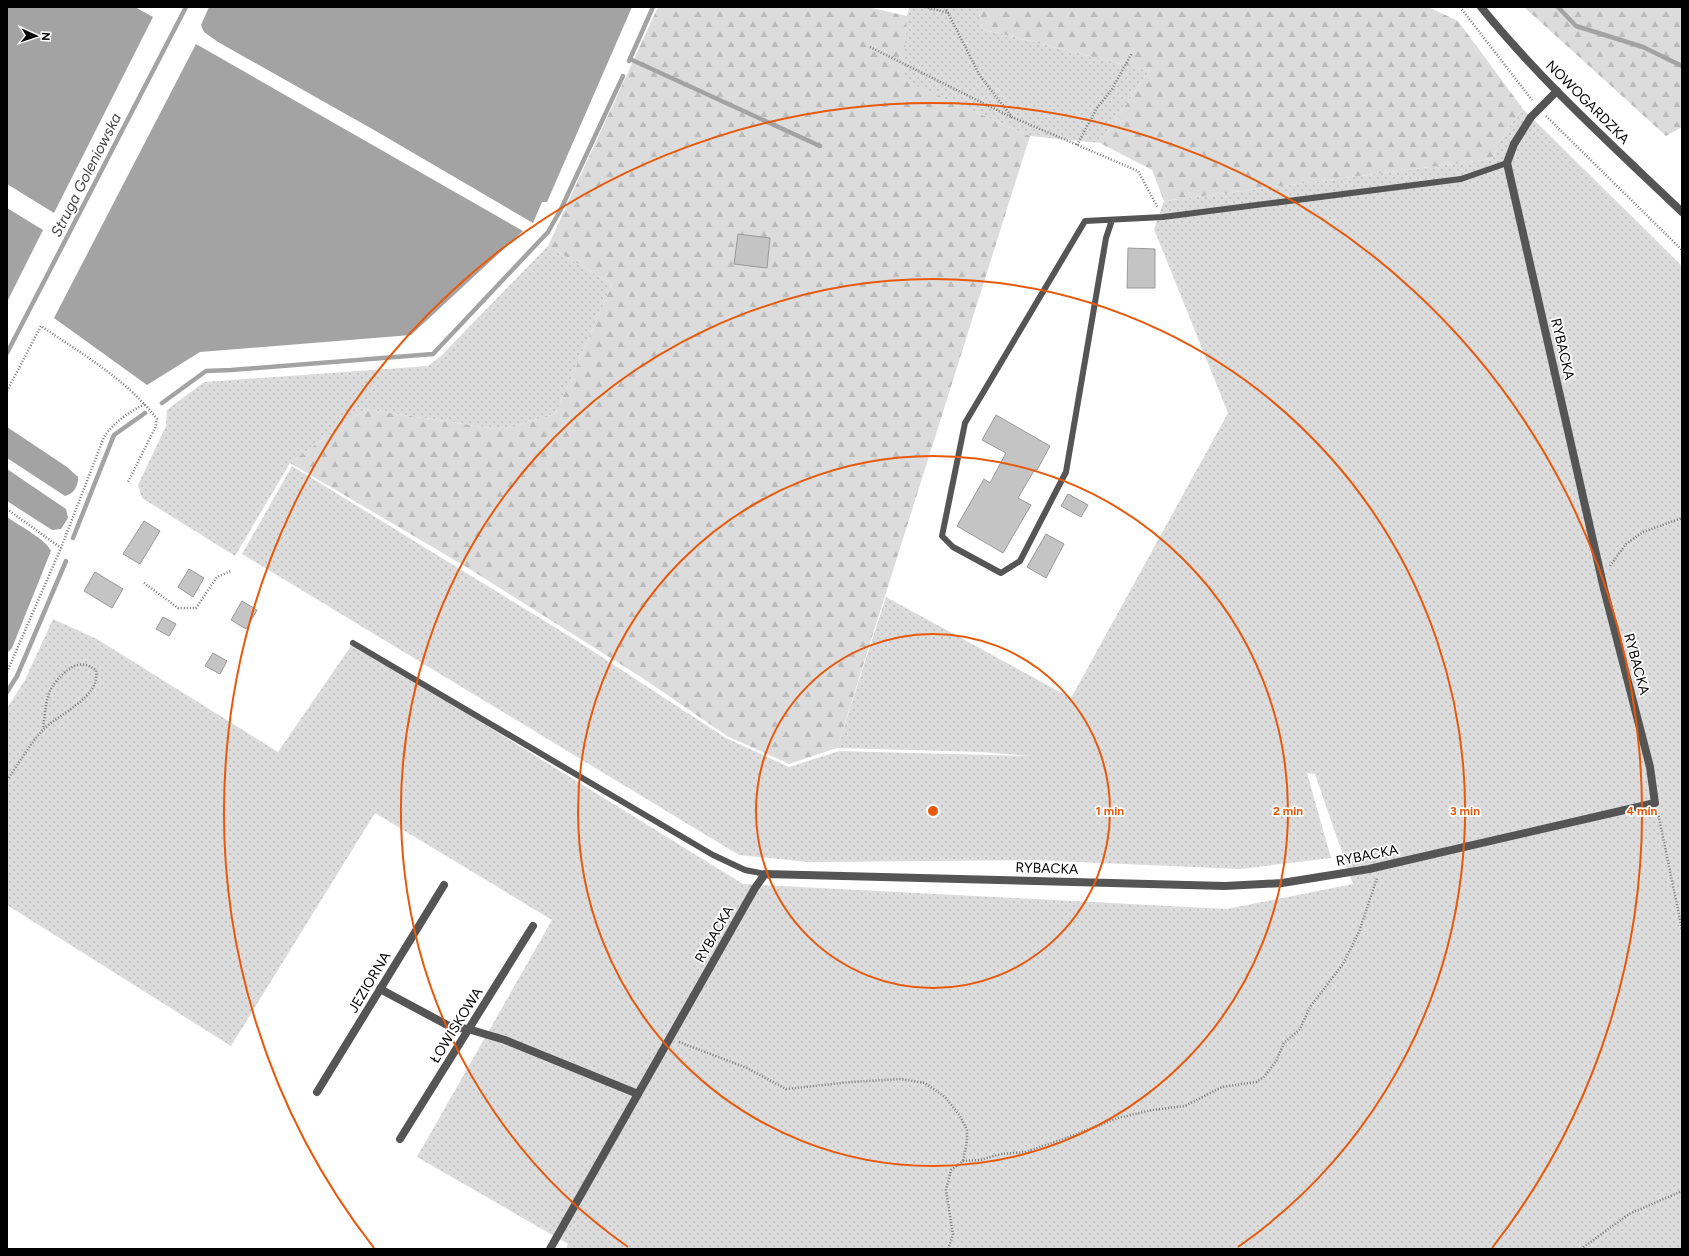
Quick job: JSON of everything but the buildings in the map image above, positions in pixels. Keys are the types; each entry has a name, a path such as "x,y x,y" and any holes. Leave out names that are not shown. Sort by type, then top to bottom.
{"street":[{"name":"NOWOGARDZKA","path":"1481,7 1501,32 1557,91 1682,212"},
{"path":"1507,163 1514,144 1531,117 1557,91"},
{"name":"RYBACKA","path":"550,1249 755,888 765,874 1225,886 1282,883 1381,866 1655,803 1650,767 1604,589 1507,163"},
{"name":"JEZIORNA","path":"317,1092 444,885"},
{"name":"ŁOWISKOWA","path":"400,1139 533,926"},
{"path":"380,989 451,1027 468,1029 505,1040 638,1094"}],"lane":[{"path":"1112,220 1106,238 1066,472 1020,561 1001,573 953,547 942,536 965,423 1085,221 1163,217 1461,179 1507,163"},
{"path":"353,642 713,855 745,870 765,874"}],"path":[{"path":"924,7 949,13"},
{"path":"946,7 980,76 1012,118"},
{"path":"1460,7 1539,109 1682,250"},
{"path":"870,47 1012,118 1138,171 1163,217"},
{"path":"1077,146 1097,108 1112,89 1132,53"},
{"path":"7,391 41,326 126,386 145,404 157,419 155,428 128,482"},
{"path":"7,670 61,548 104,437 112,425 134,409 145,404"},
{"path":"7,509 61,548"},
{"path":"1604,589 1611,566 1626,544 1644,532 1682,518"},
{"path":"144,583 178,608 196,608 217,577 231,571"},
{"path":"7,780 43,730 89,694 95,685 97,677 96,670 88,666 78,665 66,671 52,687 46,706 43,730"},
{"path":"1655,803 1682,929"},
{"path":"948,1249 953,1235 946,1190 950,1170 963,1161 980,1160 1001,1154 1025,1152 1118,1118 1152,1110 1185,1106 1222,1087 1256,1082 1264,1077 1276,1061 1284,1042 1300,1029 1310,1007 1343,964 1360,932 1381,866"},
{"path":"669,1038 747,1068 786,1089 901,1078 925,1083 945,1096 960,1116 967,1130 967,1142 963,1161"},
{"path":"1581,1249 1630,1214 1682,1190"}],"green space":[{"path":"658,7 867,7 907,16 903,80 1030,136 837,748 789,764 727,736 644,679 468,568 290,463 365,409 503,430 556,413 612,284 548,246"},
{"path":"909,7 978,7 982,29 1149,71 1100,143 1030,136 902,80"},
{"path":"978,7 1428,7 1458,21 1523,109 1506,131 1492,159 1164,201 1152,170 1100,143 1149,71 982,29"},
{"path":"1524,7 1682,7 1682,127 1666,136"},
{"path":"1523,109 1682,266 1682,1249 566,1249 568,1244 417,1157 552,920 375,813 231,1046 7,905 7,708 25,680 53,619 97,639 278,752 353,643 743,884 1227,909 1353,884 1315,774 1307,773 1331,858 1240,869 1032,860 808,862 739,855 242,554 292,466 574,639 726,738 789,767 839,751 1032,756 981,752 837,748 886,597 1071,698 1228,413 1154,229 1164,201 1492,159 1506,131"},
{"path":"548,246 612,284 556,413 503,430 365,409 290,463 235,556 142,498 138,485 166,426 167,410 204,382 428,366 440,357"}],"shaded area":[{"path":"7,7 135,7 153,17 54,213 7,184"},
{"path":"209,7 632,7 547,202 542,202 533,223 374,130 218,42 204,32 201,25"},
{"path":"196,44 523,231 411,335 200,352 147,385 54,318"},
{"path":"7,208 43,230 7,302"},
{"path":"7,427 67,467 78,477 77,486 74,490 65,496 7,458"},
{"path":"7,469 66,509 68,518 61,529 52,530 7,501"},
{"path":"7,517 44,542 51,551 12,648 7,653"}],"waterway":[{"name":"Struga Goleniowska","path":"7,353 186,7"},
{"path":"629,61 653,7"},
{"path":"1558,7 1576,26 1643,47 1682,66"},
{"path":"630,59 820,146"},
{"path":"162,403 206,371 433,354 548,232 560,211 623,76"},
{"path":"73,538 114,435 145,413"},
{"path":"7,692 17,676 66,561"}]}
